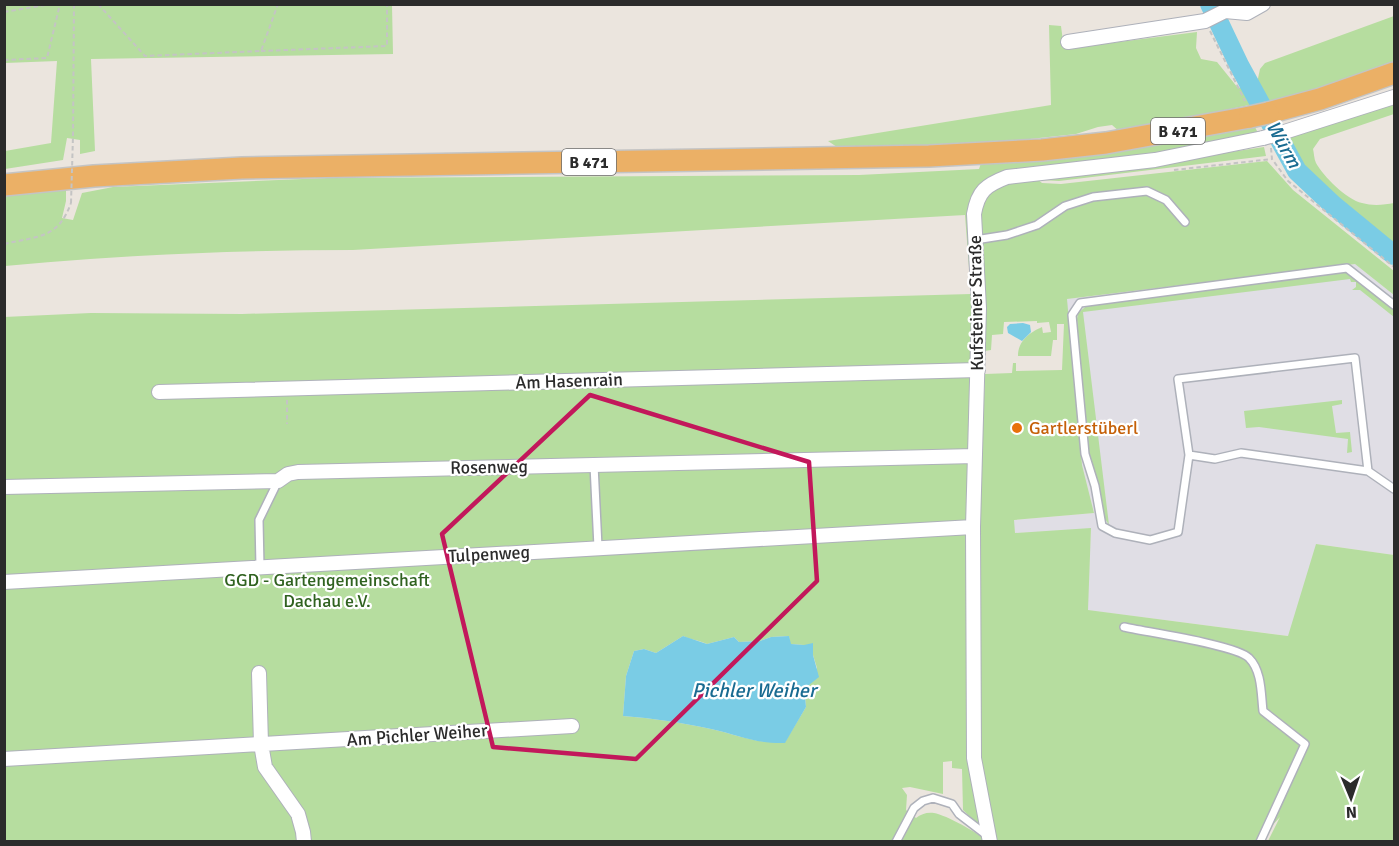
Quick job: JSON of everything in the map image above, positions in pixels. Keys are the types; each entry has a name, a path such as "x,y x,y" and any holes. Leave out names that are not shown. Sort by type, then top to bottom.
{"highway":[{"name":"B 471","path":"4,185 147,172 242,168 930,156 1042,150 1106,142 1256,113 1320,99 1395,73"}],"street":[{"path":"1068,42 1207,20 1223,8 1247,12 1263,4"},
{"name":"Kufsteiner Straße","path":"989,839 975,758 973,527 979,308 974,214 976,201 986,187 1007,177 1155,160 1270,139 1395,97"},
{"name":"Am Hasenrain","path":"159,392 978,370"},
{"name":"Rosenweg","path":"4,488 278,481 288,474 298,472 975,456"},
{"name":"Tulpenweg","path":"4,582 973,527"},
{"path":"259,673 261,744 265,767 298,814 304,842"},
{"name":"Am Pichler Weiher","path":"4,759 572,726"}],"lane":[{"path":"975,240 1007,235 1037,225 1065,206 1093,196 1147,191 1167,200 1185,222"},
{"path":"1368,471 1355,358 1178,379 1189,455 1178,532 1150,540 1115,533 1102,526 1095,486 1086,454 1072,315 1080,303 1347,268 1395,305"},
{"path":"1189,455 1215,459 1241,453 1368,471 1395,489"},
{"path":"594,465 598,547"},
{"path":"260,567 259,520 278,481"},
{"path":"1124,627 1224,647 1249,657 1258,674 1263,711 1305,744 1260,842"},
{"path":"896,842 914,808 923,801 933,798 952,804 959,814 989,839"}],"path":[{"path":"4,12 51,4"},
{"path":"4,60 47,58 60,4"},
{"path":"4,244 49,234 65,220 71,203 74,4"},
{"path":"98,4 145,56 387,46 387,4"},
{"path":"261,51 278,4"},
{"path":"1207,20 1256,113"},
{"path":"1270,139 1272,159 1288,181 1395,267"},
{"path":"287,388 287,424"}],"highlighted area":[{"path":"590,395 809,462 817,581 636,759 493,747 442,534"}],"shaded area":[{"path":"1355,264 1394,295 1394,555 1317,544 1289,636 1087,610 1091,529 1015,533 1013,520 1094,513 1082,465 1066,299"}],"green space":[{"path":"4,5 392,5 393,54 91,59 95,151 80,154 80,140 67,138 63,160 5,169 5,151 51,143 57,61 5,63"},
{"path":"1394,16 1394,64 1379,71 1293,96 1120,132 1112,125 1076,134 966,146 837,147 828,141 1051,105 1049,25 1061,26 1064,49 1197,32 1196,48 1201,59 1217,62 1238,88 1257,83 1260,69 1265,63"},
{"path":"1394,97 1394,114 1320,139 1313,149 1319,168 1336,187 1349,197 1370,205 1394,203 1394,255 1333,205 1297,171 1285,150 1292,130"},
{"name":"GGD - Gartengemeinschaft Dachau e.V.","path":"1254,125 1259,135 1174,151 1008,171 980,184 972,197 968,217 974,295 970,618 983,829 963,810 962,769 952,768 952,761 943,762 943,794 910,787 902,788 907,795 906,810 916,818 927,813 939,814 970,829 986,841 5,841 4,317 91,313 242,314 971,294 965,215 353,250 135,256 5,266 5,196 66,187 62,218 73,220 82,193 113,187 327,178 859,175 979,169 981,163 1118,149","holes":["683,636 707,644 734,637 739,642 789,636 790,644 804,645 813,655 817,668 804,686 806,707 785,742 756,740 690,725 623,716 626,676 634,651 644,649 656,653"]},
{"path":"1264,147 1266,156 1059,181 1042,180"},
{"path":"1267,161 1293,190 1394,271 1394,295 1355,264 1067,299 1082,465 1094,513 1014,520 1015,533 1091,528 1088,610 1288,636 1316,544 1394,555 1394,841 1268,841 1280,817 1258,841 995,841 979,757 979,522 985,374 1012,373 1013,363 1016,363 1016,371 1062,370 1064,324 1057,324 1057,340 1053,340 1051,356 1018,356 1022,342 1029,335 1042,327 1043,333 1051,332 1049,322 1037,323 1037,321 1004,322 1003,334 992,335 991,350 985,351 985,358 983,356 981,244 991,241 980,231 981,200 998,185 1036,178 1042,183 1061,184"},
{"path":"1348,271 1394,308 1394,317 1360,290 1352,290 1356,287 1356,282 1351,282 1350,279 1083,312 1109,525 1102,514 1087,449 1078,313 1090,303"},
{"path":"1342,400 1342,404 1332,406 1336,433 1350,432 1352,452 1347,453 1348,439 1259,427 1246,428 1244,411"}],"water":[{"path":"1010,324 1030,325 1031,332 1022,341 1008,333 1007,327"},
{"name":"Pichler Weiher","path":"683,636 707,644 734,637 739,642 789,636 791,644 813,643 813,655 819,677 804,686 806,707 785,743 756,741 711,729 623,716 626,676 634,651 644,649 656,653"}],"waterway":[{"name":"Würm","path":"1210,4 1239,65 1297,171 1333,205 1394,255"}],"place":[{"name":"Gartlerstüberl","path":"1017,428"}]}
